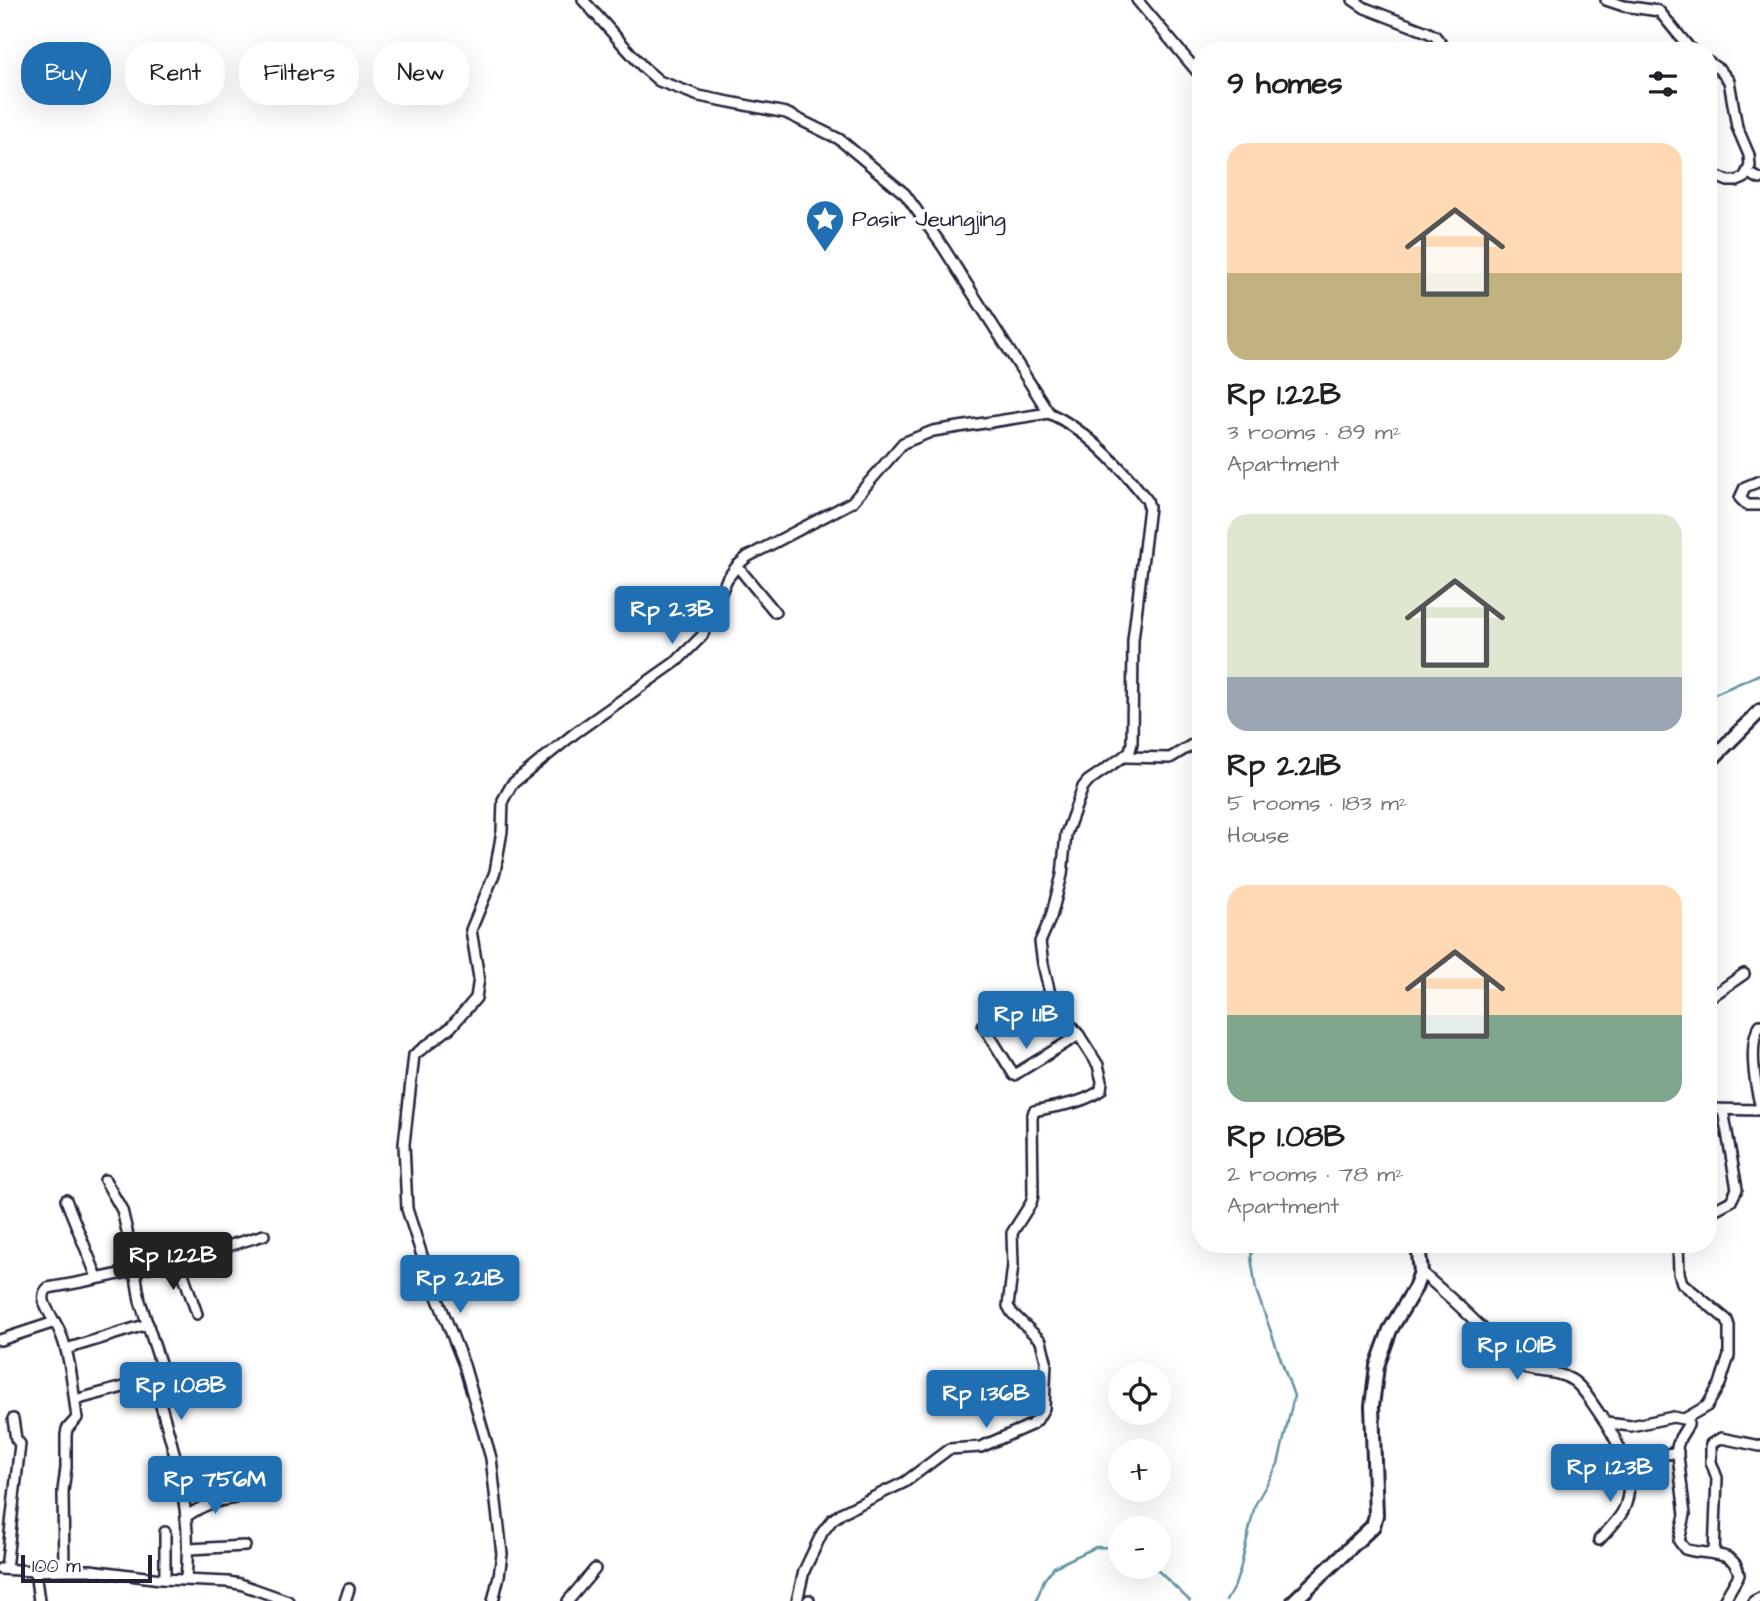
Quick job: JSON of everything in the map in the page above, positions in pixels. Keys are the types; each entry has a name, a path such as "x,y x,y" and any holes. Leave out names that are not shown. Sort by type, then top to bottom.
{"street":[{"path":"583,0 659,82 699,96 786,113 839,139 905,194 943,247 1049,413 1068,422 1115,461 1147,500 1149,507 1133,640 1130,751 1083,787 1066,834 1062,876 1051,917 1040,942 1042,964 1052,1002 1079,1035 1098,1065 1102,1081 1101,1090 1086,1098 1034,1111 1032,1118 1033,1195 1031,1203 1012,1233 1013,1265 1008,1306 1034,1333 1043,1349 1046,1374 1042,1413 1031,1425 991,1444 949,1449 905,1482 843,1512 822,1533 804,1571 797,1601"},
{"path":"1137,0 1192,65"},
{"path":"1353,0 1365,8 1427,32 1438,42"},
{"path":"1606,0 1624,6 1659,10 1685,42"},
{"path":"1717,68 1730,80 1737,127 1750,160 1748,173 1741,180 1732,181 1717,176"},
{"path":"1748,173 1760,179"},
{"path":"493,1601 502,1554 491,1458 464,1365 428,1274 407,1209 404,1144 414,1055 450,1028 476,998 479,978 471,930 495,872 502,831 503,800 512,784 575,733 677,661 702,636 727,579 737,566 747,558 852,502 903,443 933,431 1049,413"},
{"path":"1760,481 1745,487 1740,498 1747,505 1760,505"},
{"path":"737,566 775,612"},
{"path":"1717,754 1760,711"},
{"path":"1123,757 1170,758 1192,745"},
{"path":"1717,993 1744,974"},
{"path":"983,1025 1014,1075 1079,1035"},
{"path":"1760,1026 1754,1037 1755,1082 1760,1104"},
{"path":"1717,1110 1760,1110"},
{"path":"1717,1208 1731,1201 1737,1189 1723,1110"},
{"path":"75,1400 161,1377 163,1372 148,1324 120,1205 106,1180"},
{"path":"66,1200 97,1277"},
{"path":"64,1570 63,1491 67,1457 66,1435 67,1429 77,1418 66,1349 42,1296 44,1292 48,1288 135,1270 264,1235"},
{"path":"1294,1601 1373,1526 1376,1515 1372,1406 1377,1366 1390,1330 1415,1288 1421,1272 1419,1253"},
{"path":"1606,1423 1638,1426 1663,1419 1686,1418 1707,1406 1717,1391 1729,1356 1729,1326 1727,1320 1682,1283 1678,1253"},
{"path":"178,1259 197,1314"},
{"path":"1421,1272 1475,1321 1506,1357 1525,1370 1552,1372 1573,1381 1606,1423 1628,1469 1629,1488 1619,1517 1599,1540"},
{"path":"0,1340 55,1322"},
{"path":"66,1349 148,1324"},
{"path":"153,1379 174,1446 187,1516 189,1549 186,1579"},
{"path":"1686,1418 1688,1425 1678,1442 1685,1515 1679,1541 1685,1549 1729,1558 1738,1569 1737,1581 1724,1601"},
{"path":"13,1419 16,1439 20,1444 3,1569 35,1572 90,1570 240,1584 288,1601"},
{"path":"1714,1554 1717,1478 1711,1462 1710,1446 1713,1441 1721,1438 1760,1446"},
{"path":"1625,1462 1678,1452"},
{"path":"187,1516 202,1505 217,1499 235,1498"},
{"path":"164,1579 165,1532"},
{"path":"189,1549 245,1546"},
{"path":"568,1601 595,1569"},
{"path":"35,1572 39,1601"},
{"path":"345,1601 349,1589"},
{"path":"1754,1601 1760,1598"}],"waterway":[{"path":"1717,693 1760,674"},
{"path":"1226,1601 1240,1570 1255,1505 1278,1464 1294,1396 1256,1290 1252,1253"},
{"path":"1036,1601 1044,1580 1054,1567 1096,1547 1108,1548"},
{"path":"1167,1579 1190,1601"}],"place":[{"name":"Pasir Jeungjing","path":"825,253"}]}
